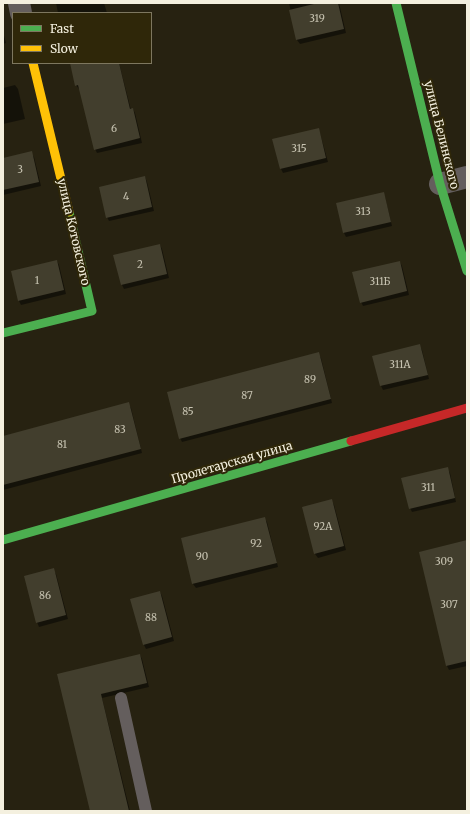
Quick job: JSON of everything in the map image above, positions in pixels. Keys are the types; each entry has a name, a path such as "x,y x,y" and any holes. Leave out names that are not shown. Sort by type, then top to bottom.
{"street":[{"name":"улица Белинского","path":"396,3 440,184 467,271"},
{"name":"улица Котовского","path":"3,333 92,311 33,64"},
{"path":"440,184 467,178"},
{"name":"Пролетарская улица","path":"3,540 467,408"}],"lane":[{"path":"121,698 146,811"}],"building":[{"path":"318,3 338,3 344,29 296,40 289,10"},
{"path":"70,64 119,64 130,109 133,108 140,138 94,150 78,85 75,86"},
{"path":"319,128 326,158 280,169 272,139"},
{"path":"32,151 39,182 3,190 3,158"},
{"path":"145,176 152,207 106,218 99,187"},
{"path":"384,192 391,222 343,233 336,203"},
{"path":"160,244 167,274 121,285 113,255"},
{"path":"57,260 64,290 18,301 11,271"},
{"path":"400,261 407,291 360,303 352,272"},
{"path":"420,344 428,375 380,386 372,356"},
{"path":"319,352 331,399 179,439 167,392"},
{"path":"129,402 141,449 3,485 3,436"},
{"path":"448,467 455,498 409,509 401,478"},
{"path":"332,499 344,546 314,554 302,507"},
{"path":"265,517 277,563 192,584 181,538"},
{"path":"467,540 467,661 446,666 419,552"},
{"path":"54,568 66,615 36,623 24,576"},
{"path":"160,591 172,637 143,645 130,599"},
{"path":"140,654 147,683 101,694 129,811 90,811 57,674"}],"traffic: fast":[{"path":"396,3 440,184 467,271"},
{"path":"3,333 92,311 69,212"},
{"path":"3,540 351,441"}],"traffic: slow":[{"path":"33,64 69,212"}],"traffic: jam":[{"path":"351,441 467,408"}]}
